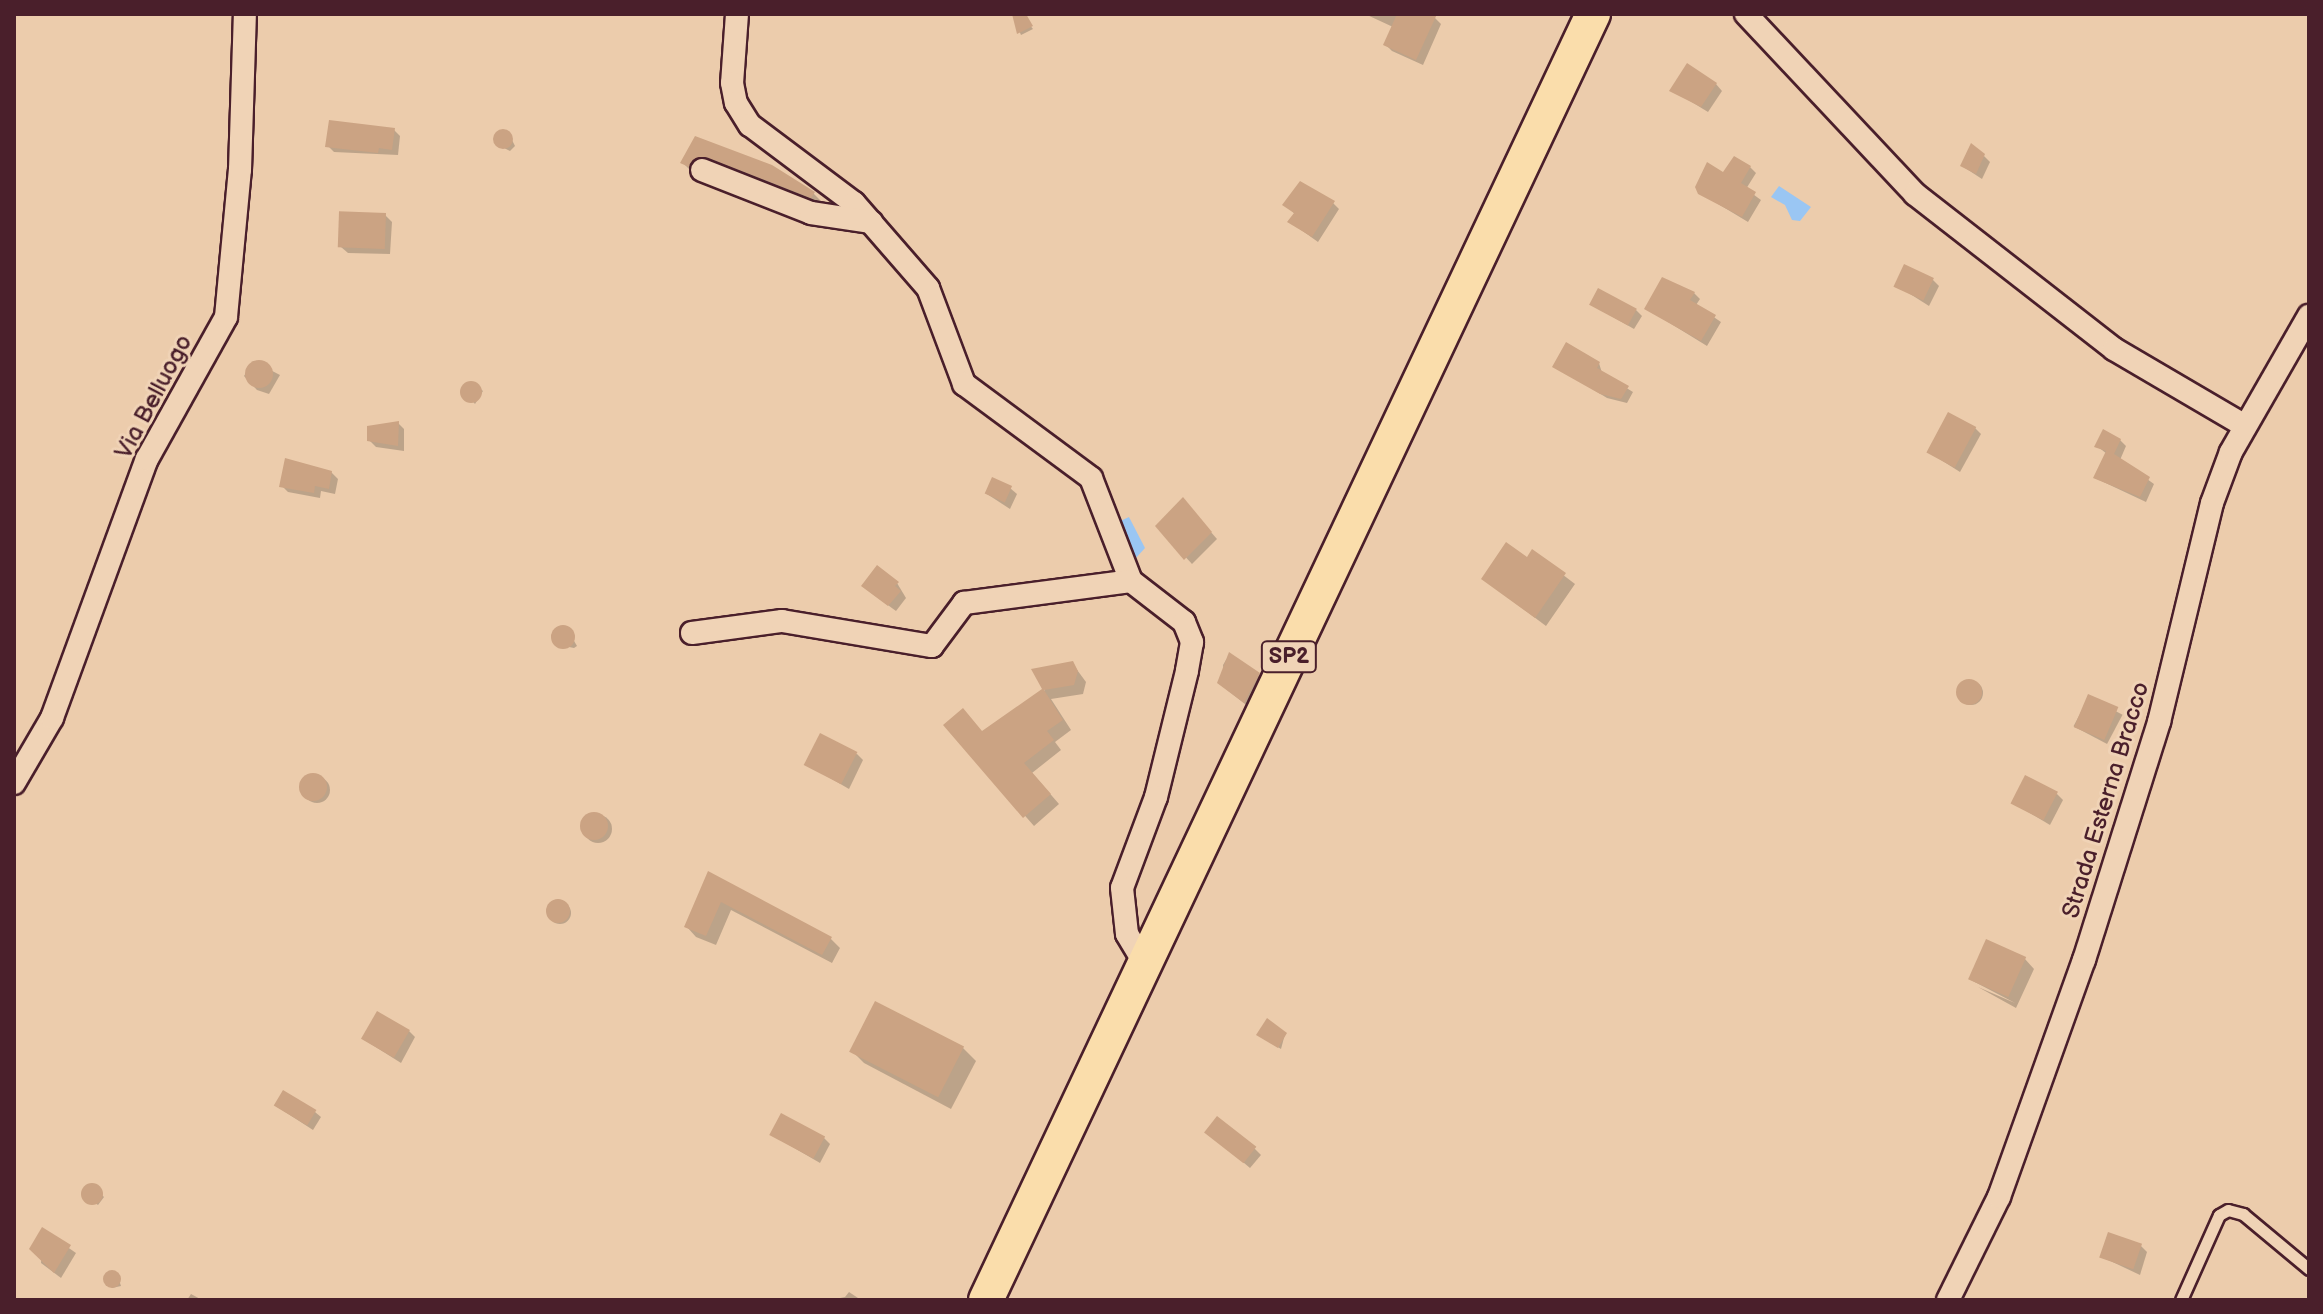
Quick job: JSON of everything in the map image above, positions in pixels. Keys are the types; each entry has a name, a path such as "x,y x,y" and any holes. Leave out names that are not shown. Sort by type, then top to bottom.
{"main road":[{"name":"SP2","path":"986,1300 1593,14"}],"street":[{"name":"Via Belluogo","path":"14,783 52,718 147,459 226,317 240,170 245,14"},
{"path":"737,14 732,83 743,114 871,222 928,288 964,384 1091,478 1131,581 1184,622 1192,642 1156,797 1122,888 1127,934 1144,962"},
{"path":"1746,14 1915,194 2114,349 2245,426"},
{"path":"702,170 811,213 871,222"},
{"name":"Strada Esterna Bracco","path":"1948,1300 1999,1197 2084,960 2159,722 2212,503 2245,426 2309,316"},
{"path":"692,633 782,621 932,646 964,603 1131,581"}],"lane":[{"path":"2181,1300 2219,1215 2228,1210 2243,1214 2309,1269"}],"water":[{"path":"1779,186 1811,207 1800,221 1792,220 1785,205 1771,197"},
{"path":"1129,517 1145,548 1135,559 1116,523"}],"building":[{"path":"1012,14 1026,14 1033,26 1017,34"},
{"path":"1397,14 1437,14 1416,60 1383,45"},
{"path":"1687,63 1717,83 1701,107 1669,91"},
{"path":"329,120 395,128 392,150 379,148 378,153 325,147"},
{"path":"503,129 510,132 513,139 510,146 503,149 496,146 493,139 496,132"},
{"path":"695,136 772,165 815,192 811,198 706,157 694,159 689,167 680,163"},
{"path":"1971,143 1985,154 1976,174 1960,166"},
{"path":"1734,156 1751,166 1741,183 1756,192 1742,217 1698,194 1695,187 1707,162 1723,172"},
{"path":"1300,181 1335,201 1312,237 1287,222 1294,213 1282,205"},
{"path":"339,211 386,213 385,249 338,247"},
{"path":"1904,264 1934,278 1923,301 1893,287"},
{"path":"1662,277 1695,292 1690,300 1716,315 1701,341 1644,309"},
{"path":"1598,288 1637,309 1628,325 1589,305"},
{"path":"1566,342 1600,362 1597,368 1629,386 1621,399 1600,394 1552,367"},
{"path":"259,360 269,364 273,374 269,384 259,388 249,384 245,374 249,364"},
{"path":"471,381 479,384 482,392 479,400 471,403 463,400 460,392 463,384"},
{"path":"1948,412 1976,427 1955,468 1926,453"},
{"path":"399,421 398,446 367,441 367,426"},
{"path":"2103,429 2121,439 2114,454 2150,477 2140,497 2093,478 2106,451 2094,447"},
{"path":"285,458 332,471 329,489 315,486 314,493 279,487"},
{"path":"992,477 1012,486 1005,502 985,493"},
{"path":"1183,497 1212,532 1184,560 1155,526"},
{"path":"1506,542 1527,557 1532,549 1566,573 1535,618 1481,579"},
{"path":"877,565 899,582 895,586 901,591 888,606 861,586"},
{"path":"563,625 574,632 575,637 568,648 563,649 552,642 551,637 558,626"},
{"path":"1229,652 1260,673 1244,703 1217,683"},
{"path":"1073,661 1078,671 1074,685 1044,690 1063,720 1047,731 1054,740 1024,763 1051,794 1023,818 943,725 963,708 982,731 1042,689 1031,669"},
{"path":"1969,679 1978,683 1982,692 1978,701 1969,705 1960,701 1956,692 1960,683"},
{"path":"2088,694 2118,707 2104,740 2074,727"},
{"path":"820,733 857,752 841,784 804,765"},
{"path":"313,773 323,777 327,787 323,797 313,801 303,797 299,787 303,777"},
{"path":"2025,775 2058,792 2043,820 2010,804"},
{"path":"594,812 604,816 608,826 604,836 594,840 584,836 580,826 584,816"},
{"path":"708,871 832,937 822,955 721,902 706,936 684,927"},
{"path":"553,899 563,899 570,906 570,916 563,923 553,923 546,916 546,906"},
{"path":"1986,939 2026,957 2008,997 1968,979"},
{"path":"875,1001 964,1046 938,1097 849,1052"},
{"path":"377,1011 410,1030 394,1058 361,1039"},
{"path":"1267,1018 1287,1033 1278,1048 1256,1035"},
{"path":"283,1090 316,1110 307,1126 274,1105"},
{"path":"781,1113 825,1136 813,1159 769,1135"},
{"path":"1217,1116 1256,1147 1243,1163 1204,1133"},
{"path":"92,1183 103,1194 92,1205 81,1194"},
{"path":"42,1227 71,1245 54,1273 29,1249"},
{"path":"2108,1232 2142,1244 2133,1269 2099,1258"},
{"path":"112,1270 121,1279 112,1288 103,1279"}]}
